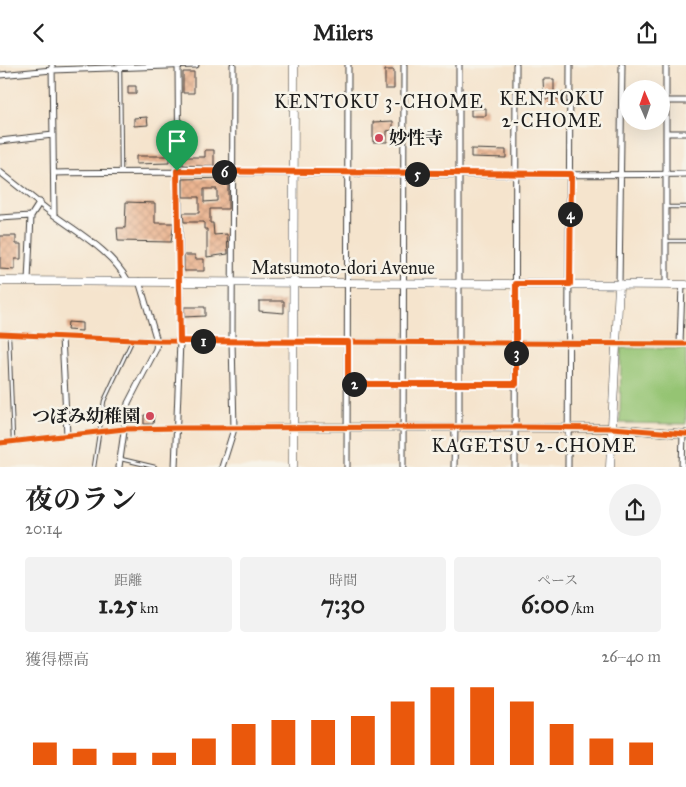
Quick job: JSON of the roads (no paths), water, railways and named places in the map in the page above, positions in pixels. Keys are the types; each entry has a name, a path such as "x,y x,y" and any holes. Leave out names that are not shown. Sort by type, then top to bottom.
{"street":[{"path":"175,467 180,341 177,171 178,65"},
{"path":"0,75 52,67 196,65"},
{"path":"222,467 234,429 232,341 233,65"},
{"path":"293,467 294,65"},
{"path":"347,467 348,65"},
{"path":"403,467 404,65"},
{"path":"454,467 460,384 459,65"},
{"path":"515,467 516,65"},
{"path":"568,467 571,174 570,65"},
{"path":"610,467 619,285 622,65"},
{"path":"666,65 666,80"},
{"path":"52,67 54,215"},
{"path":"670,101 686,101"},
{"path":"666,285 666,133 686,133"},
{"path":"0,141 53,135"},
{"path":"54,173 177,171 460,175 686,174"},
{"path":"0,172 54,215 94,243 121,269 128,281"},
{"path":"28,281 31,216 40,203"},
{"path":"0,218 31,216"},
{"name":"Matsumoto-dori Avenue","path":"0,281 684,285"},
{"path":"119,467 128,403 156,349 157,341 139,281"},
{"path":"0,334 157,341 683,344 684,285"},
{"path":"62,337 67,435"},
{"path":"348,384 516,384"},
{"path":"0,443 124,429 293,427 612,428 684,434 682,467"}],"lane":[{"path":"120,67 121,172"},
{"path":"666,207 686,207"},
{"path":"666,241 686,241"},
{"path":"9,334 13,441"},
{"path":"94,467 104,401 132,340"},
{"path":"120,459 155,467"}],"place":[{"name":"妙性寺","path":"379,138"},
{"name":"つぼみ幼稚園","path":"150,416"}],"district":[{"name":"KENTOKU 3-CHOME","path":"379,101"},
{"name":"KENTOKU 2-CHOME","path":"552,109"},
{"name":"KAGETSU 2-CHOME","path":"534,445"}]}
